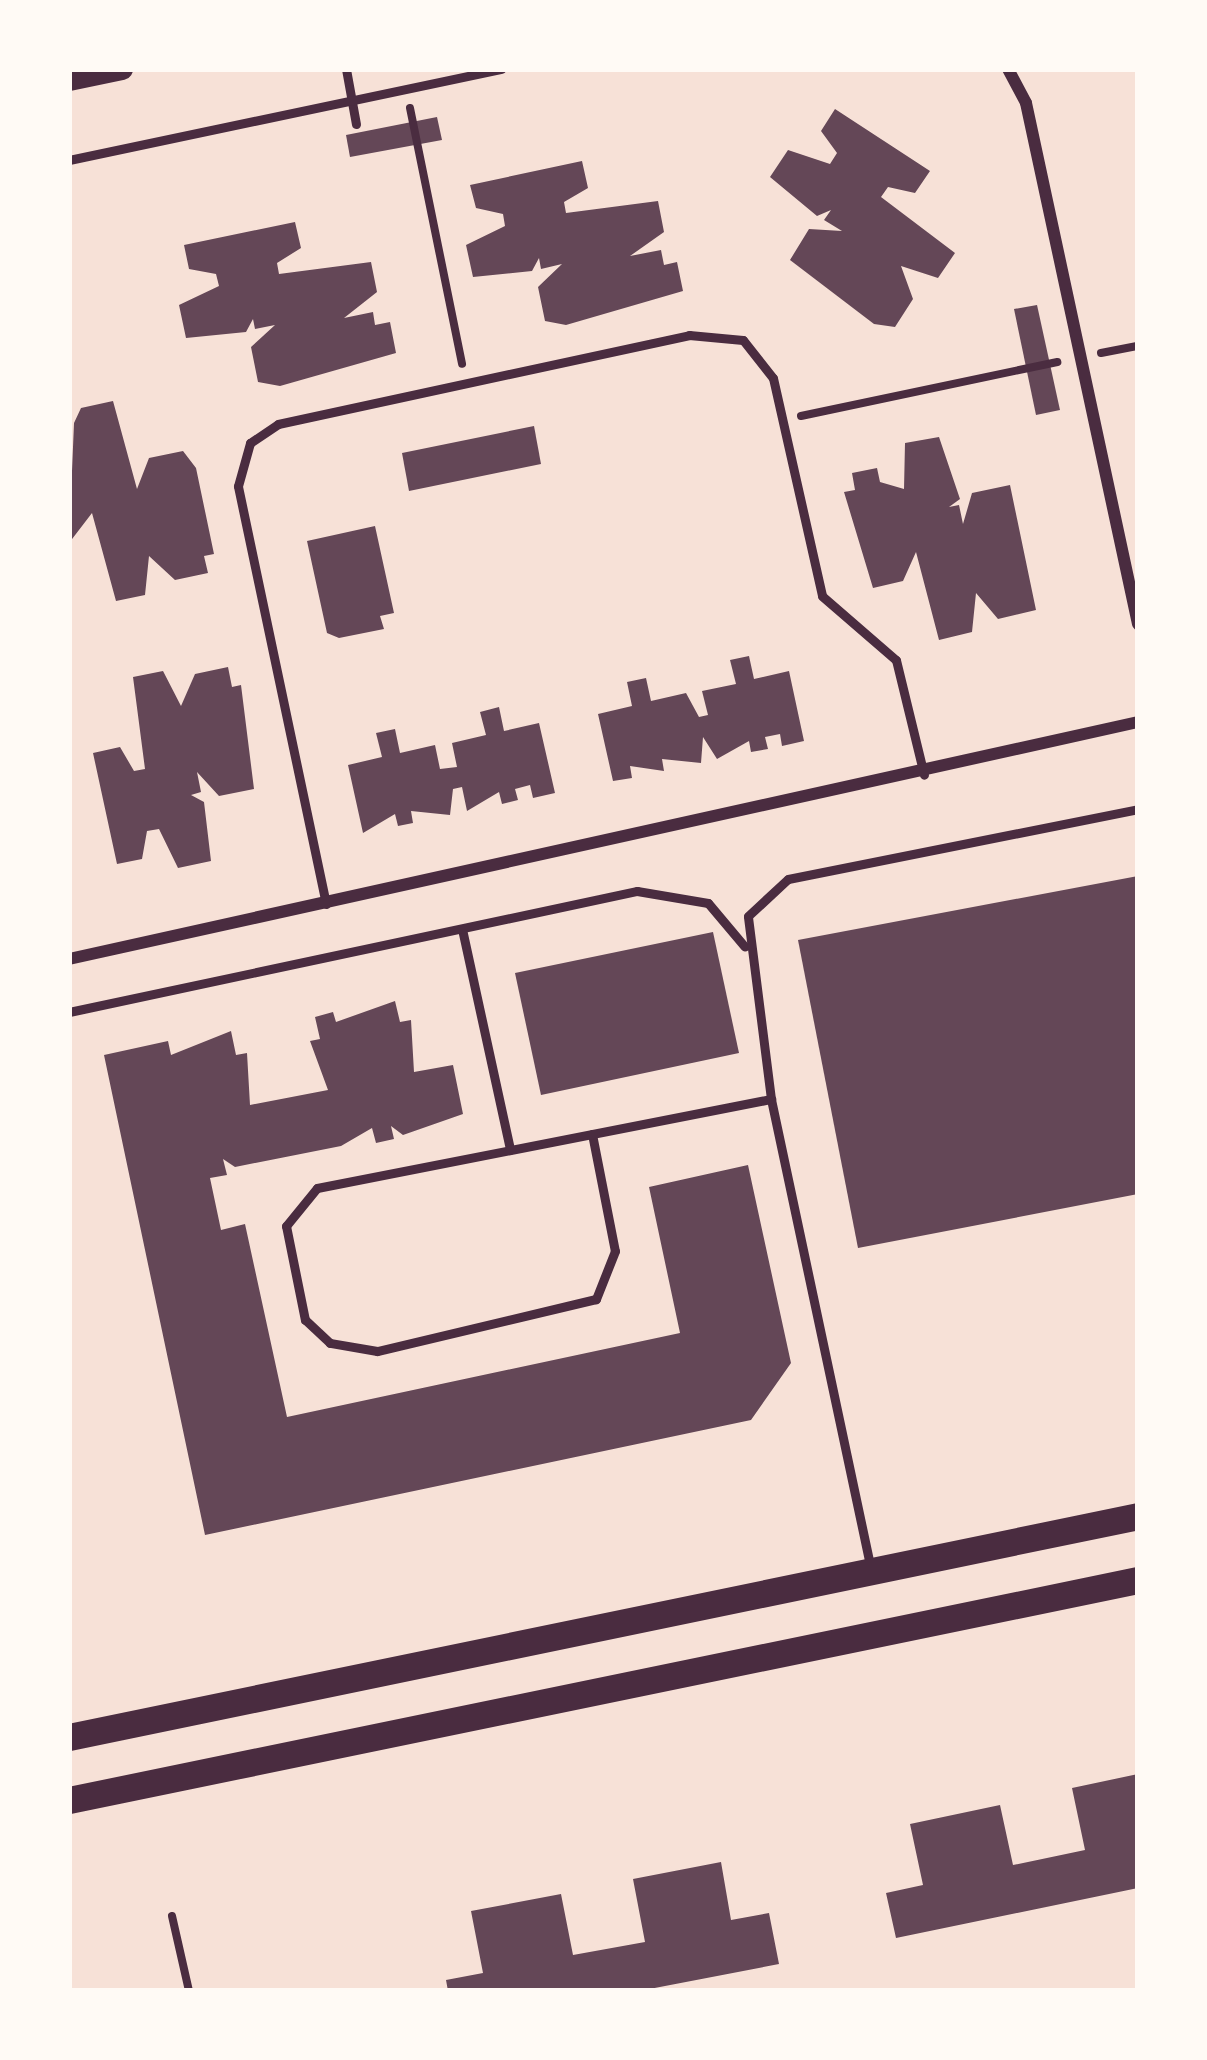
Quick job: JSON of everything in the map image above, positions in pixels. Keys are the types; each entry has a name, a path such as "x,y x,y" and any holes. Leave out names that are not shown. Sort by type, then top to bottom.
{"main road":[{"path":"69,1737 1138,1516"},
{"path":"69,1800 1138,1580"}],"street":[{"path":"69,80 122,69"},
{"path":"1008,69 1026,103 1138,624"},
{"path":"69,959 924,775 1138,722"}],"lane":[{"path":"346,69 356,124"},
{"path":"69,160 502,69"},
{"path":"326,904 238,469 278,424 466,383 728,334 766,362 822,596 896,660 924,775"},
{"path":"872,1571 771,1099 748,952 748,916 788,879 1138,808"},
{"path":"69,1012 462,929 681,892 728,918 748,952"},
{"path":"462,929 509,1150"},
{"path":"592,1134 615,1251 596,1299 377,1351 315,1334 286,1238 299,1199 509,1150 771,1099"}],"path":[{"path":"406,89 466,383"},
{"path":"782,420 1138,346"},
{"path":"172,1916 189,1991"}],"building":[{"path":"835,109 930,171 915,193 888,187 881,197 955,253 938,278 901,266 913,299 895,327 874,324 790,260 809,229 842,231 824,220 831,210 817,216 770,177 788,150 830,164 837,153 821,131"},
{"path":"437,117 442,140 350,157 346,135"},
{"path":"582,161 588,188 564,202 566,213 658,201 664,232 630,256 661,250 664,265 677,262 683,291 566,325 545,321 538,287 562,264 541,269 539,258 532,271 473,277 466,245 505,226 503,214 476,208 470,185"},
{"path":"295,222 301,248 277,263 279,274 371,262 377,292 344,318 373,312 375,325 390,322 396,353 280,386 258,382 251,347 275,325 255,329 253,319 246,332 186,338 179,305 219,286 216,274 189,269 184,245"},
{"path":"1037,305 1060,410 1036,415 1014,309"},
{"path":"113,401 137,489 149,458 183,451 196,468 214,554 204,556 208,573 175,580 149,556 145,595 116,601 92,513 69,543 74,423 81,408"},
{"path":"534,426 541,464 409,491 402,453"},
{"path":"939,437 960,499 949,507 959,505 963,524 972,493 1010,485 1036,610 998,619 976,593 972,632 939,640 916,552 903,581 873,588 844,492 855,490 852,473 877,468 880,482 904,489 905,443"},
{"path":"375,526 394,613 380,616 384,629 339,638 327,633 307,541"},
{"path":"749,656 754,679 789,671 804,741 782,746 780,734 765,737 768,749 751,752 749,741 717,759 703,737 701,763 662,759 664,771 630,766 632,778 613,781 598,714 632,706 627,682 646,678 651,701 686,693 699,717 708,715 702,691 736,684 730,660"},
{"path":"228,667 232,687 241,685 254,789 219,796 197,772 201,792 191,795 204,802 211,861 178,868 159,829 147,831 142,859 117,864 93,753 120,747 134,771 145,769 133,677 163,671 181,706 195,674"},
{"path":"499,707 504,731 539,723 555,793 533,798 530,785 515,789 518,800 502,804 499,792 467,811 462,787 453,789 450,815 411,811 413,823 398,826 395,814 363,833 348,765 382,757 376,733 395,729 400,753 435,745 440,769 457,767 452,743 486,735 480,712"},
{"path":"1138,876 1138,1194 858,1248 798,940"},
{"path":"713,932 739,1053 541,1095 515,973"},
{"path":"395,1001 400,1022 411,1020 414,1072 453,1065 463,1114 403,1135 391,1126 394,1139 376,1143 372,1128 341,1146 235,1167 223,1159 227,1175 210,1178 221,1230 245,1224 287,1417 680,1333 649,1187 748,1165 791,1363 751,1420 205,1535 104,1055 168,1041 171,1055 231,1031 236,1055 247,1053 250,1105 328,1090 310,1041 320,1039 315,1017 333,1012 336,1022"},
{"path":"1138,1774 1138,1888 896,1938 886,1893 923,1885 910,1824 1000,1805 1013,1865 1085,1850 1072,1788"},
{"path":"721,1862 731,1920 769,1913 779,1964 639,1991 448,1991 446,1980 483,1973 471,1911 561,1894 573,1955 645,1942 633,1879"}]}
